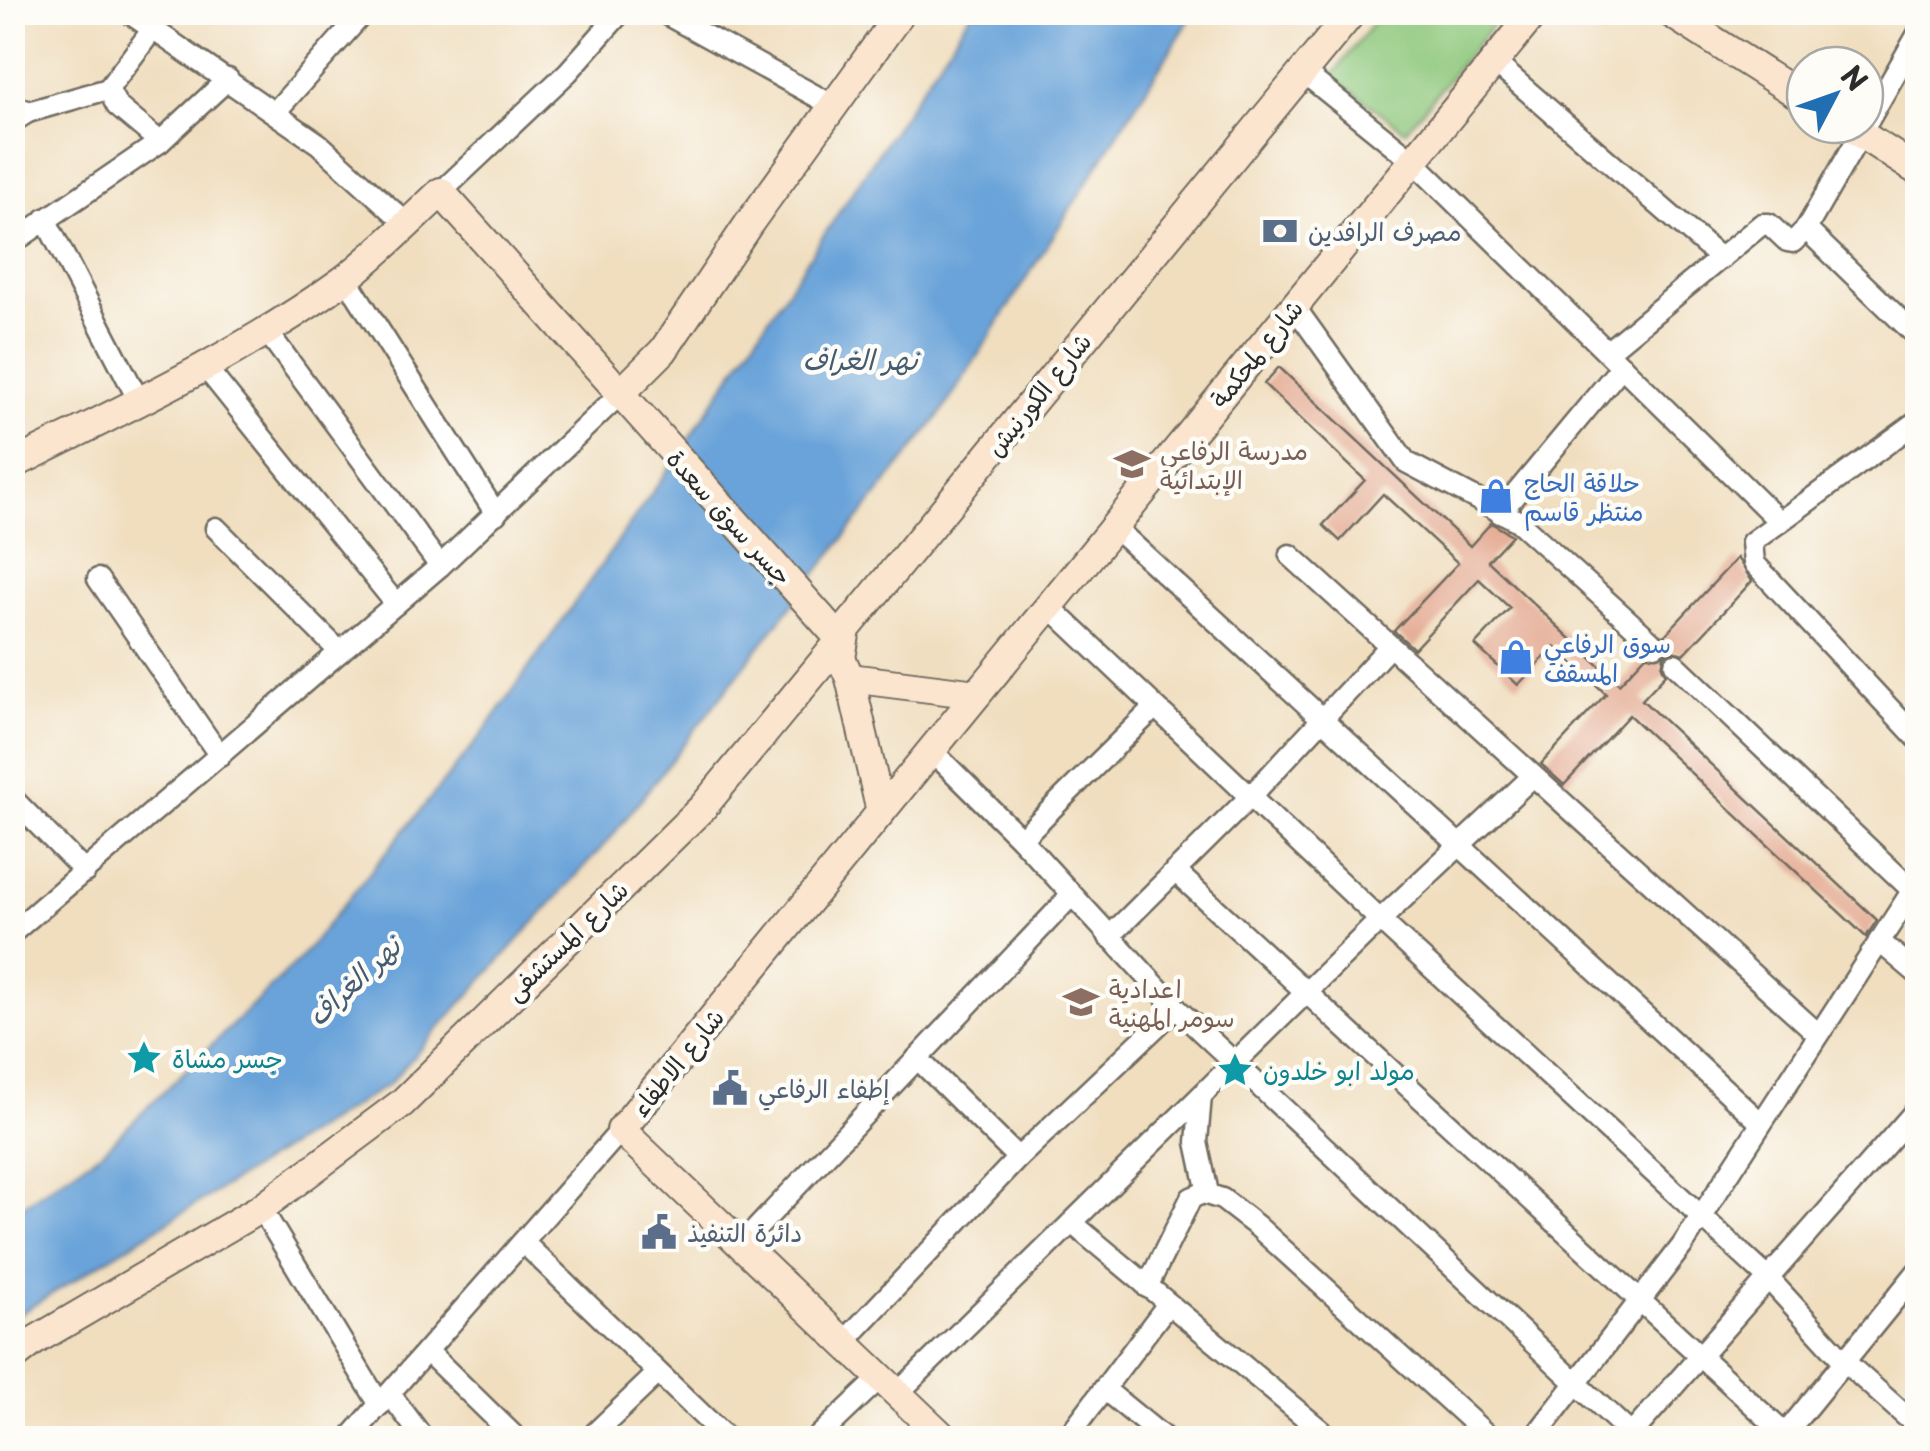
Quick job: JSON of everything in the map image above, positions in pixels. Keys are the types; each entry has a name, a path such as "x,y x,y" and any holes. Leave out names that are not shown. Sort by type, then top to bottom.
{"street":[{"path":"128,12 276,111 407,224"},
{"path":"276,111 364,12"},
{"path":"12,465 206,368 346,278 568,72 621,12"},
{"path":"662,12 834,106"},
{"path":"12,932 440,566 663,352 750,222 902,12"},
{"name":"شارع الكورنيش","path":"840,640 1352,12"},
{"name":"شارع لمحكمة","path":"977,694 1534,12"},
{"path":"1669,12 1785,85"},
{"path":"18,113 108,90 153,29"},
{"path":"1885,84 1918,34"},
{"path":"1494,62 1721,259"},
{"path":"1303,72 1413,161 1779,521"},
{"path":"12,243 160,142 228,79"},
{"path":"108,90 117,106 160,142"},
{"path":"1500,514 1615,358 1721,259 1762,224 1769,224 1793,242 1806,229 1847,145"},
{"path":"1878,145 1918,170"},
{"name":"جسر سوق سعدة","path":"441,192 840,640"},
{"path":"45,218 139,401"},
{"path":"1806,229 1918,337"},
{"path":"346,278 496,514"},
{"path":"1294,306 1406,462 1518,521 1655,646"},
{"path":"266,330 440,566"},
{"path":"206,368 396,604"},
{"path":"1918,421 1752,542 1754,563 1918,739"},
{"path":"1114,527 1761,1123"},
{"path":"216,528 340,652"},
{"path":"1290,555 1818,1034"},
{"path":"98,579 220,756"},
{"path":"1049,606 1380,920 1768,1278 1844,1361 1917,1426 1908,1438"},
{"path":"840,640 841,658 850,678 880,812"},
{"name":"شارع المستشفى","path":"12,1358 260,1208 402,1103 703,807 840,640"},
{"path":"1109,937 1250,797 1389,647"},
{"path":"1534,1438 1641,1303 1701,1217 1915,886 1675,664"},
{"path":"850,678 977,694"},
{"name":"شارع الاطفاء","path":"944,1438 621,1130 977,694"},
{"path":"1021,839 1155,707"},
{"path":"930,749 1021,839 1176,1008 1632,1437 1918,1108"},
{"path":"816,1438 888,1386 1072,1222 1380,920 1532,778"},
{"path":"12,798 85,872"},
{"path":"1176,871 1785,1437 1918,1271"},
{"path":"741,1245 1070,896"},
{"path":"1879,941 1918,974"},
{"path":"843,1343 1018,1158 1176,1008"},
{"path":"917,1058 1018,1158"},
{"path":"1201,1096 1197,1142 1208,1194 1257,1226 1490,1438"},
{"path":"350,1438 525,1244 621,1130"},
{"path":"1148,1287 1190,1198 1208,1194"},
{"path":"260,1208 385,1400 423,1438"},
{"path":"1072,1222 1330,1438"},
{"path":"525,1244 726,1438"},
{"path":"1067,1438 1168,1304"},
{"path":"428,1352 516,1438"},
{"path":"590,1438 658,1373"},
{"path":"1104,1389 1164,1438"}],"green space":[{"path":"1381,12 1503,13 1405,131 1332,76"}],"water":[{"name":"نهر الغراف","path":"971,13 1194,13 942,412 613,835 389,1084 13,1318 13,1212 104,1150 297,962 481,736 673,463"}],"building":[{"name":"سوق الرفاعي المسقف","path":"1279,367 1470,546 1491,523 1512,535 1488,561 1619,684 1646,655 1664,655 1662,667 1666,674 1642,700 1877,920 1866,937 1629,715 1564,785 1541,764 1606,694 1555,646 1518,685 1475,645 1510,608 1479,579 1414,649 1394,631 1458,563 1383,494 1340,541 1323,525 1365,480 1264,384"},
{"path":"1737,558 1752,581 1684,654 1672,651 1664,655 1669,647 1665,635"}],"place":[{"name":"مصرف الرافدين","path":"1280,231"},
{"name":"مدرسة الرفاعي الإبتدائية","path":"1132,464"},
{"name":"حلاقة الحاج منتظر قاسم","path":"1496,496"},
{"name":"سوق الرفاعي المسقف","path":"1516,657"},
{"name":"اعدادية سومر المهنية","path":"1081,1002"},
{"name":"جسر مشاة","path":"144,1058"},
{"name":"مولد ابو خلدون","path":"1235,1070"},
{"name":"إطفاء الرفاعي","path":"730,1088"},
{"name":"دائرة التنفيذ","path":"659,1232"}]}
